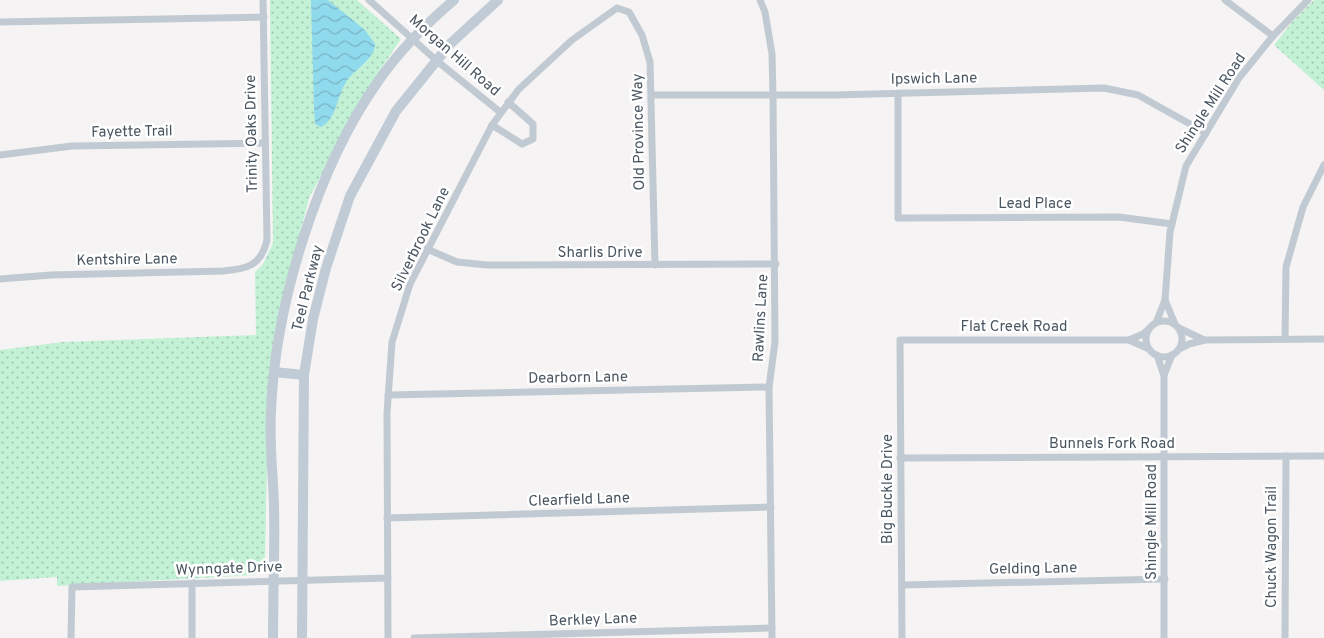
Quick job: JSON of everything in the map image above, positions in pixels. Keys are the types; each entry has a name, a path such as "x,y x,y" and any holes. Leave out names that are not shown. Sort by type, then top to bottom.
{"main road":[{"name":"Teel Parkway","path":"273,638 274,580 270,411 278,335 298,254 324,181 365,102 379,80 414,38 454,0"},
{"name":"Teel Parkway","path":"302,638 304,375 313,319 326,268 350,196 396,112 450,44 498,0"},
{"path":"274,372 304,375"}],"street":[{"name":"Trinity Oaks Drive","path":"254,264 264,253 267,240 263,0"},
{"name":"Morgan Hill Road","path":"370,0 414,38 437,61 500,112"},
{"name":"Rawlins Lane","path":"760,0 765,12 772,54 773,95 776,264 775,342 769,387 772,638"},
{"path":"1225,0 1273,36"},
{"name":"Shingle Mill Road","path":"1154,325 1165,300 1166,266 1172,224 1186,166 1239,78 1273,36 1308,0"},
{"name":"Old Province Way","path":"622,8 630,12 647,48 653,95 654,265"},
{"name":"Silverbrook Lane","path":"388,638 388,395 394,334 410,284 500,112 572,40 613,10 622,8"},
{"path":"0,22 264,17"},
{"name":"Ipswich Lane","path":"653,95 773,95 1114,89 1143,97 1206,133"},
{"name":"Lead Place","path":"898,92 898,218 1126,217 1172,224"},
{"path":"492,125 522,144 533,139 533,124 508,102"},
{"name":"Fayette Trail","path":"0,155 72,146 265,143"},
{"path":"1286,339 1286,267 1303,207 1324,165"},
{"name":"Sharlis Drive","path":"427,249 457,262 479,265 776,264"},
{"name":"Kentshire Lane","path":"0,279 51,274 242,270 254,264"},
{"name":"Shingle Mill Road","path":"1165,300 1177,327"},
{"path":"1129,340 1143,334 1162,321 1177,327 1189,335 1205,340"},
{"path":"1154,325 1147,338 1150,349 1156,355 1172,355 1178,349 1189,344 1205,340 1324,339"},
{"path":"1177,327 1182,339 1178,349"},
{"name":"Flat Creek Road","path":"900,340 1129,340 1150,349"},
{"name":"Big Buckle Drive","path":"900,340 902,638"},
{"name":"Shingle Mill Road","path":"1156,355 1164,376 1164,638"},
{"name":"Shingle Mill Road","path":"1164,376 1172,355"},
{"name":"Dearborn Lane","path":"388,395 769,387"},
{"name":"Chuck Wagon Trail","path":"1285,638 1286,456"},
{"name":"Bunnels Fork Road","path":"900,458 1324,456"},
{"name":"Clearfield Lane","path":"388,518 771,506"},
{"name":"Wynngate Drive","path":"71,638 72,587 192,582 388,578"},
{"name":"Gelding Lane","path":"902,585 1165,579"},
{"path":"192,582 192,638"},
{"name":"Berkley Lane","path":"414,638 772,628"}],"green space":[{"path":"270,0 357,0 401,39 371,83 309,198 274,336 268,406 265,563 261,570 254,575 57,586 57,577 0,581 0,350 63,342 256,335 255,272 263,264 273,243"},
{"path":"1314,0 1324,0 1324,90 1274,45 1292,22"}],"water":[{"path":"311,0 328,0 365,30 375,44 371,55 348,79 342,89 333,114 326,124 321,127 315,124"}]}
